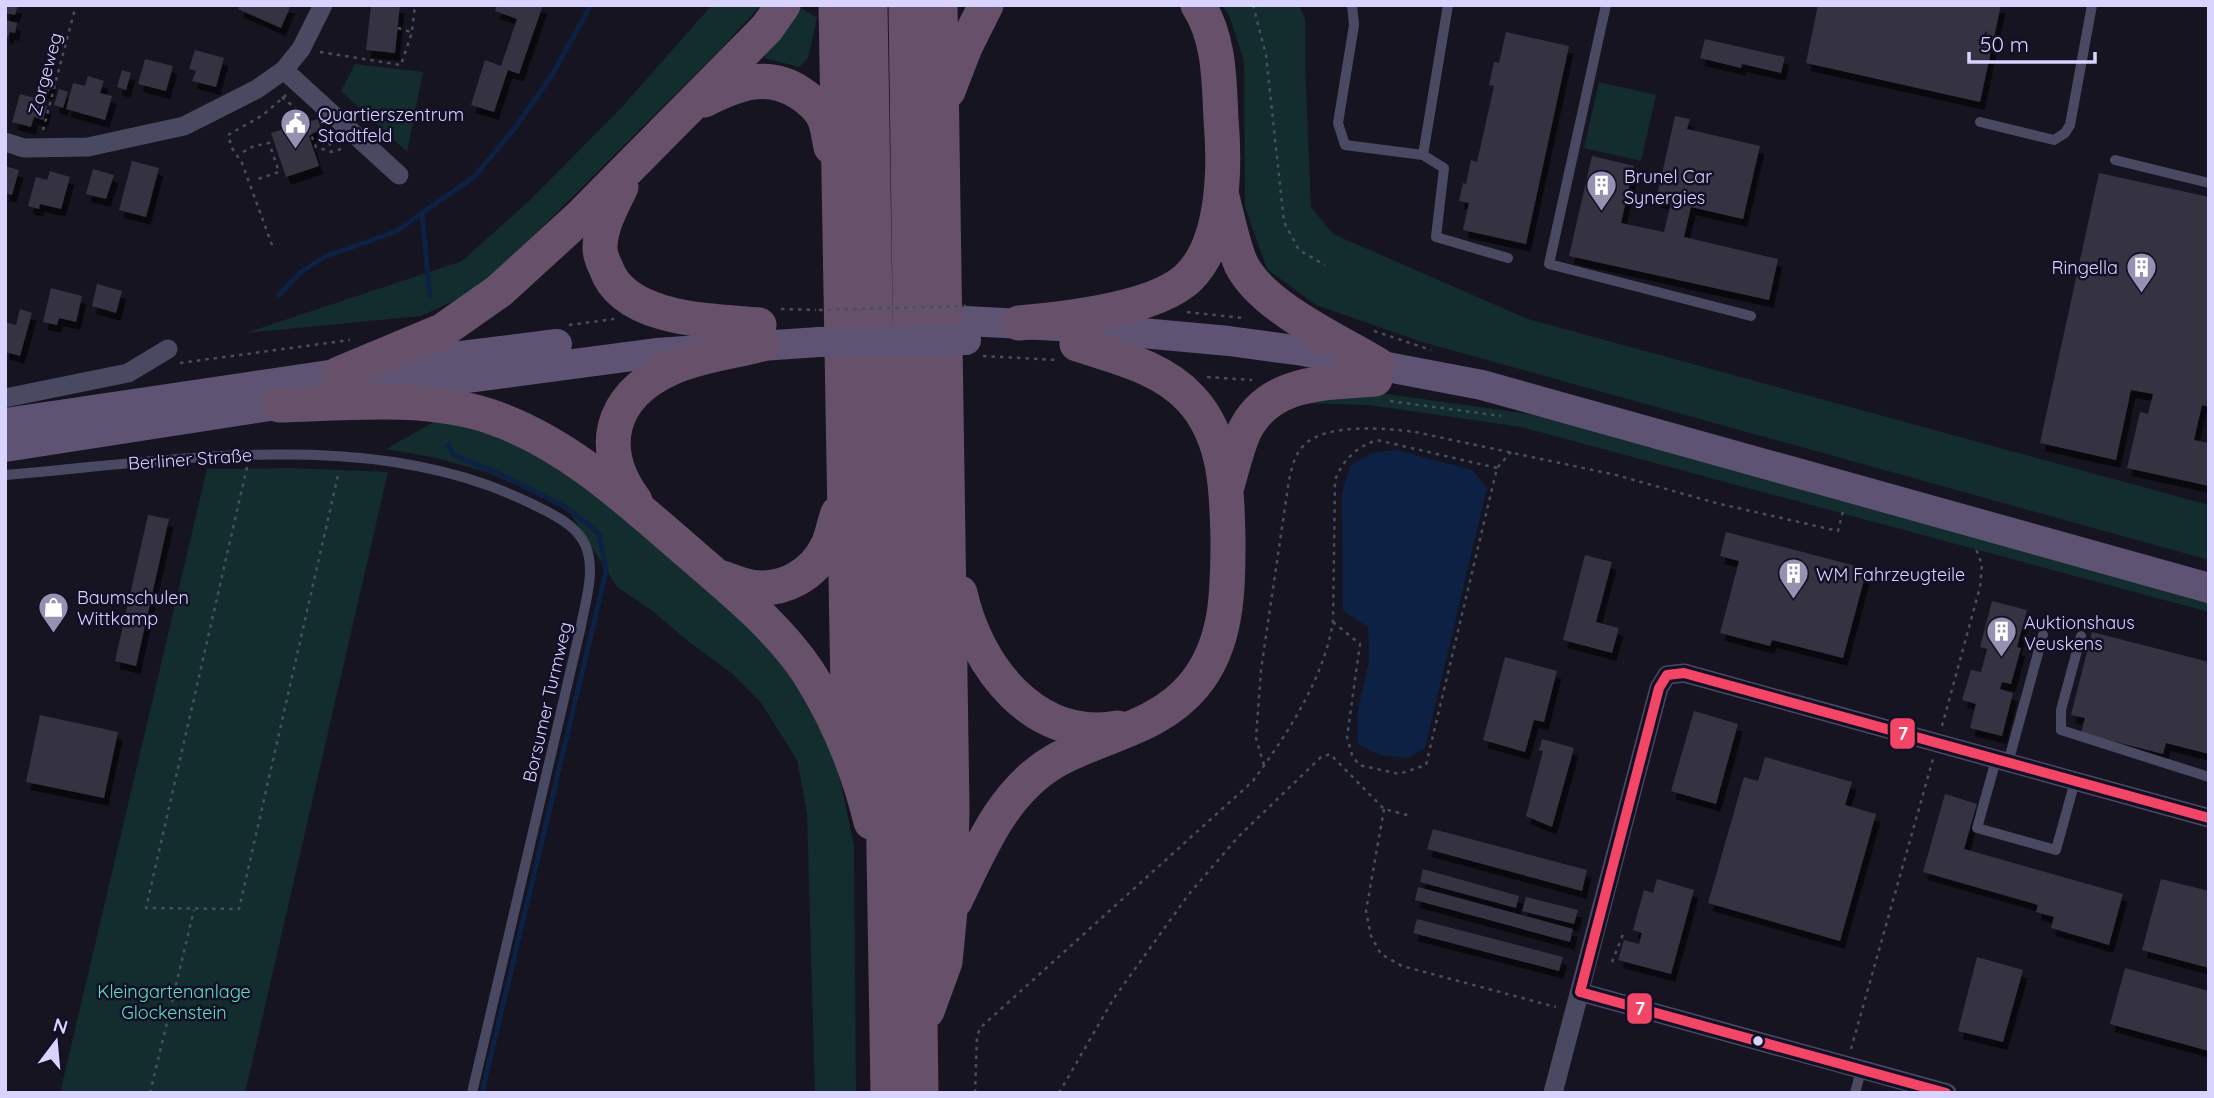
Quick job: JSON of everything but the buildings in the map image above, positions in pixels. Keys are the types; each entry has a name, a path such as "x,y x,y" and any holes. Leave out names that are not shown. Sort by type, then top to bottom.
{"highway":[{"path":"339,374 442,331 471,312 541,254 767,28 783,5"},
{"path":"836,5 848,692 854,760"},
{"path":"870,5 888,1093"},
{"path":"906,5 921,1093"},
{"path":"920,1030 945,962 950,910 952,810 940,5"},
{"path":"942,107 965,47 986,5"},
{"path":"1019,323 1076,317 1122,307 1161,293 1187,278 1209,246 1221,193 1223,135 1219,70 1213,39 1198,5"},
{"path":"688,108 723,90 746,83 764,80 786,83 809,99 825,119 840,188"},
{"path":"629,167 602,229 600,250 608,273 619,289 650,309 761,335"},
{"path":"1221,193 1241,264 1257,288 1379,381"},
{"path":"645,515 622,484 614,461 612,439 618,417 631,397 649,380 670,368 761,335"},
{"path":"950,910 984,840 1007,803 1029,779 1056,760 1158,716 1180,701 1211,659 1221,632 1226,604 1227,486 1218,447 1208,422 1190,398 1161,375 1125,359 1068,352"},
{"path":"1227,486 1243,434 1255,414 1277,396 1306,384 1379,381"},
{"path":"279,405 366,402 439,405 488,416 536,435 578,461 716,576 767,623 806,670 829,707 854,760 886,877"},
{"path":"716,576 751,587 776,587 796,581 814,566 828,545 844,492"},
{"path":"948,542 963,609 976,643 987,663 1015,697 1033,711 1073,727 1094,730 1139,724"}],"main road":[{"path":"969,331 1019,323 1229,341 1379,381"},
{"path":"5,423 37,430 279,405 656,353 819,325 969,331 1068,352 1227,357 1601,418 2209,588"},
{"path":"5,447 37,430 339,374 653,333 761,335"},
{"path":"5,410 37,430"}],"street":[{"path":"5,142 24,148 88,147 184,126 257,89 284,70 301,49 323,5"},
{"path":"284,70 399,175"},
{"path":"5,398 128,373 168,349"},
{"path":"1553,1093 1659,688 1667,675 1684,673 2209,818"},
{"path":"1580,992 1947,1093"}],"lane":[{"path":"1352,5 1354,25 1338,123 1345,145 1423,155 1444,168 1436,237 1508,258"},
{"path":"1423,155 1448,5"},
{"path":"1606,5 1549,264 1751,316"},
{"path":"1980,122 2054,140 2065,133 2070,125 2092,5"},
{"path":"2115,160 2209,183"},
{"path":"5,454 37,430"},
{"name":"Berliner Straße","path":"5,475 250,454 375,461"},
{"name":"Borsumer Turmweg","path":"375,461 433,468 506,491 563,519 583,541 588,552 591,573 581,626 472,1093"},
{"path":"2043,635 2002,762 1977,828 2056,850 2075,781"},
{"path":"2081,636 2061,710 2061,730 2209,777"},
{"path":"1854,1068 1855,1093"}],"path":[{"name":"Zorgeweg","path":"38,148 76,5"},
{"path":"301,49 401,65 412,32 415,5"},
{"path":"1253,5 1266,55 1284,222 1299,250 1325,265"},
{"path":"398,28 412,32"},
{"path":"267,82 303,115"},
{"path":"272,245 242,163 232,148 228,135 263,115 300,85"},
{"path":"243,152 269,143 279,172 258,178"},
{"path":"819,325 969,331 1068,352"},
{"path":"1201,377 1254,380"},
{"path":"1379,381 1502,416"},
{"path":"1264,766 1256,738 1261,670 1289,480 1293,461 1304,445 1321,434 1382,427 1616,475 1716,503 1838,531"},
{"path":"975,1093 977,1037 980,1028 1253,781 1298,713 1330,638 1333,622 1335,480 1341,466 1352,453 1377,440 1497,468"},
{"path":"1333,622 1360,644 1347,737 1352,755 1359,765 1399,774 1426,765 1497,468 1511,452"},
{"path":"250,454 146,908 239,909 342,458"},
{"path":"1854,1068 1982,576 1978,552 1970,538"},
{"path":"1059,1093 1114,998 1189,894 1238,837 1320,758 1330,754 1384,809 1410,816"},
{"path":"1384,809 1366,911 1371,936 1381,954 1402,966 1574,1012"},
{"path":"150,1093 194,909"},
{"path":"1612,962 1624,932"}],"green space":[{"path":"712,5 761,5 720,50 494,275 458,299 421,316 246,333 462,261 529,201 622,107"},
{"path":"1222,5 1299,5 1305,19 1311,207 1333,234 1528,319 2209,505 2209,560 1422,342 1316,305 1267,269 1245,207 1244,61 1229,15"},
{"path":"800,7 817,18 808,58 799,67 764,58 777,30"},
{"path":"355,64 423,72 407,152 341,91"},
{"path":"1599,82 1656,95 1641,161 1584,148"},
{"path":"1351,389 1522,413 1628,436 2209,596 2209,612 1521,427 1369,405 1301,403"},
{"path":"446,415 485,426 609,498 774,650 807,696 834,751 854,845 856,1093 815,1093 807,813 797,760 760,701 734,675 617,587 567,508 489,473 437,458 386,449"},
{"name":"Kleingartenanlage Glockenstein","path":"292,468 388,472 245,1093 60,1093 207,469"}],"water":[{"path":"1396,450 1472,470 1487,488 1425,748 1408,758 1380,755 1358,744 1357,714 1369,660 1368,627 1343,611 1342,494 1350,466 1371,453"}],"waterway":[{"path":"279,295 301,272 326,256 395,232 474,177 515,128 552,75 591,5"},
{"path":"422,215 430,296"},
{"path":"448,445 454,455 506,477 567,508 599,533 606,572 482,1093"}],"transit line":[{"name":"7","path":"1946,1093 1580,992 1659,688 1667,675 1684,673 2209,818"}],"place":[{"name":"Quartierszentrum Stadtfeld","path":"295,151"},
{"name":"Brunel Car Synergies","path":"1601,213"},
{"name":"Ringella","path":"2141,294"},
{"name":"WM Fahrzeugteile","path":"1793,601"},
{"name":"Baumschulen Wittkamp","path":"54,634"},
{"name":"Auktionshaus Veuskens","path":"2001,659"}]}
